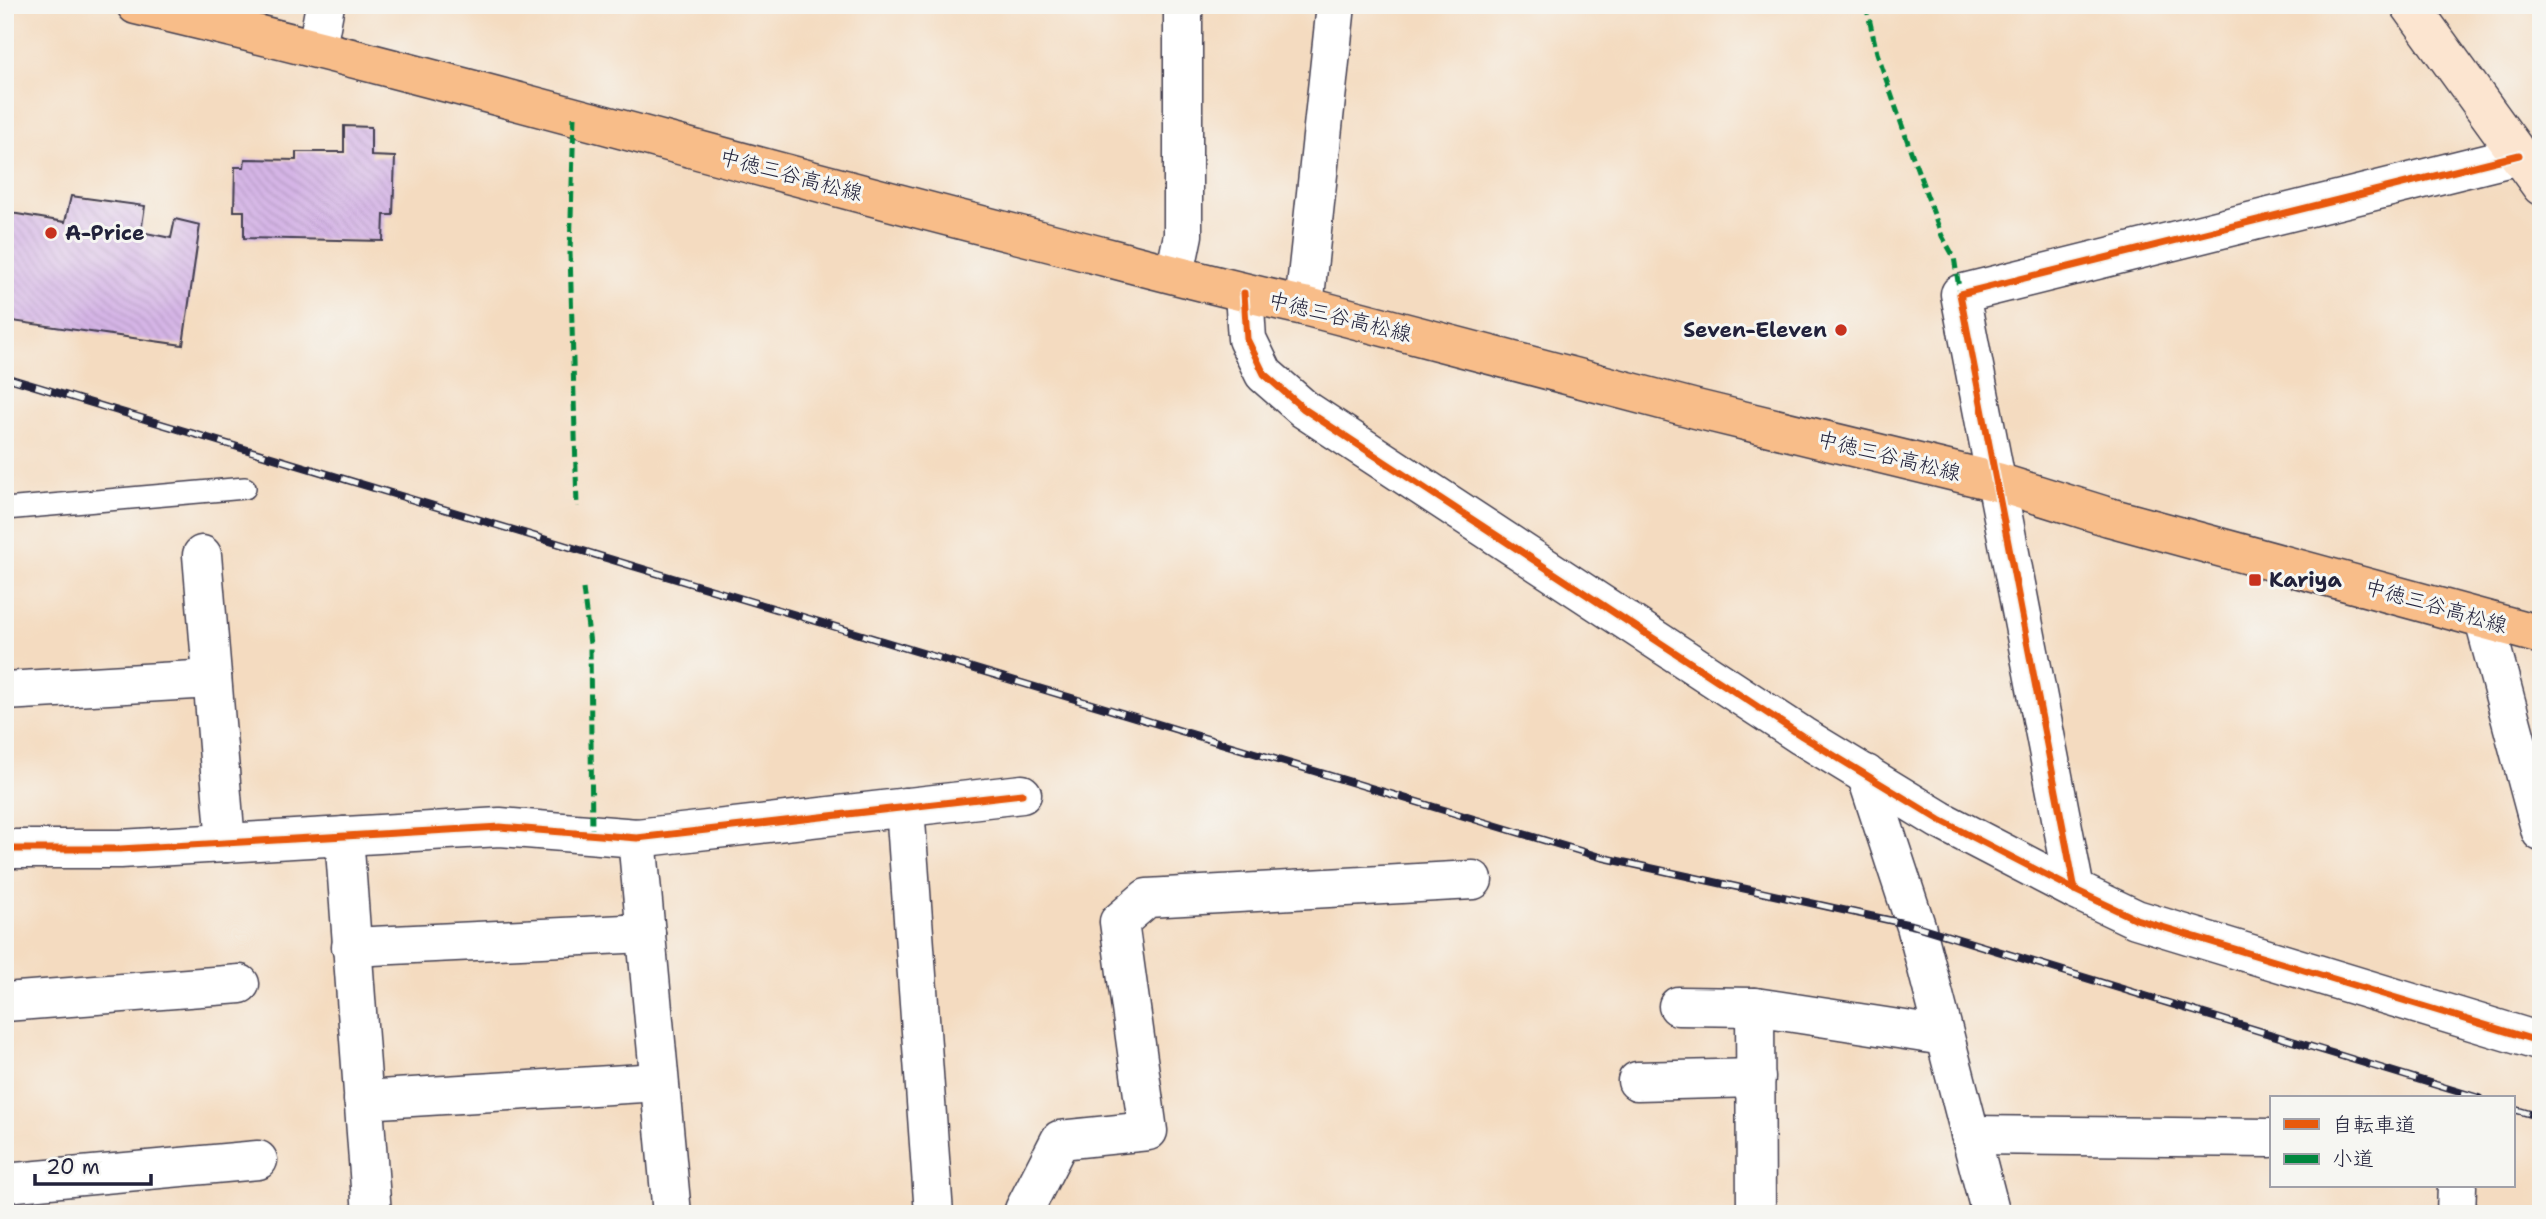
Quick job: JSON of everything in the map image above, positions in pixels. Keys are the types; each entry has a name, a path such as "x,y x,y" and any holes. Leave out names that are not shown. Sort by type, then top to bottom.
{"main road":[{"name":"中徳三谷高松線","path":"136,5 317,48 893,202 1696,409 1997,482 2109,517 2541,635"}],"street":[{"path":"317,48 325,5"},
{"path":"1175,274 1182,235 1183,5"},
{"path":"1304,306 1336,5"},
{"path":"2410,5 2541,186"},
{"path":"2075,890 1960,294 2519,155"},
{"path":"1244,293 1247,339 1264,374 1304,409 1778,721 1940,820 2136,919 2541,1042"},
{"path":"202,555 226,843"},
{"path":"2484,620 2541,832"},
{"path":"5,691 212,679"},
{"path":"1866,774 1916,926 1991,1214"},
{"path":"5,849 120,849 500,827 637,838 1022,794"},
{"path":"905,807 934,1214"},
{"path":"344,836 372,1214"},
{"path":"637,838 671,1214"},
{"path":"1025,1214 1024,1210 1060,1140 1148,1131 1119,922 1147,898 1473,880"},
{"path":"352,947 646,933"},
{"path":"5,1002 240,984"},
{"path":"1678,1006 1755,1007 1944,1036"},
{"path":"1755,1007 1756,1214"},
{"path":"1637,1081 1756,1078"},
{"path":"363,1100 659,1082"},
{"path":"1970,1135 2270,1138"},
{"path":"5,1183 258,1160"},
{"path":"2456,1188 2456,1214"},
{"path":"5,1189 9,1214"}],"lane":[{"path":"5,509 245,488"}],"building":[{"path":"344,126 371,127 371,156 395,157 393,215 384,215 383,241 244,238 244,211 234,211 235,167 244,167 245,159 296,160 296,152 344,152"},
{"path":"71,196 145,206 141,232 171,238 175,219 200,225 183,345 5,320 5,212 65,222"}],"railway":[{"path":"5,377 1600,857 1916,926 2472,1096"},
{"path":"2514,1109 2541,1117"}],"marked path":[{"path":"1866,5 1877,53 1915,163 1942,236 1954,257 1960,294"},
{"path":"574,117 570,252 577,507"},
{"path":"583,589 590,644 592,833"}],"cycle path":[{"path":"2075,890 1960,294 2519,155"},
{"path":"1244,293 1247,339 1264,374 1304,409 1802,736 1940,820 2136,919 2541,1042"},
{"path":"5,849 120,849 500,827 637,838 1022,794"}],"place":[{"name":"A-Price","path":"51,233"},
{"name":"Seven-Eleven","path":"1841,330"},
{"name":"Kariya","path":"2255,580"}]}
